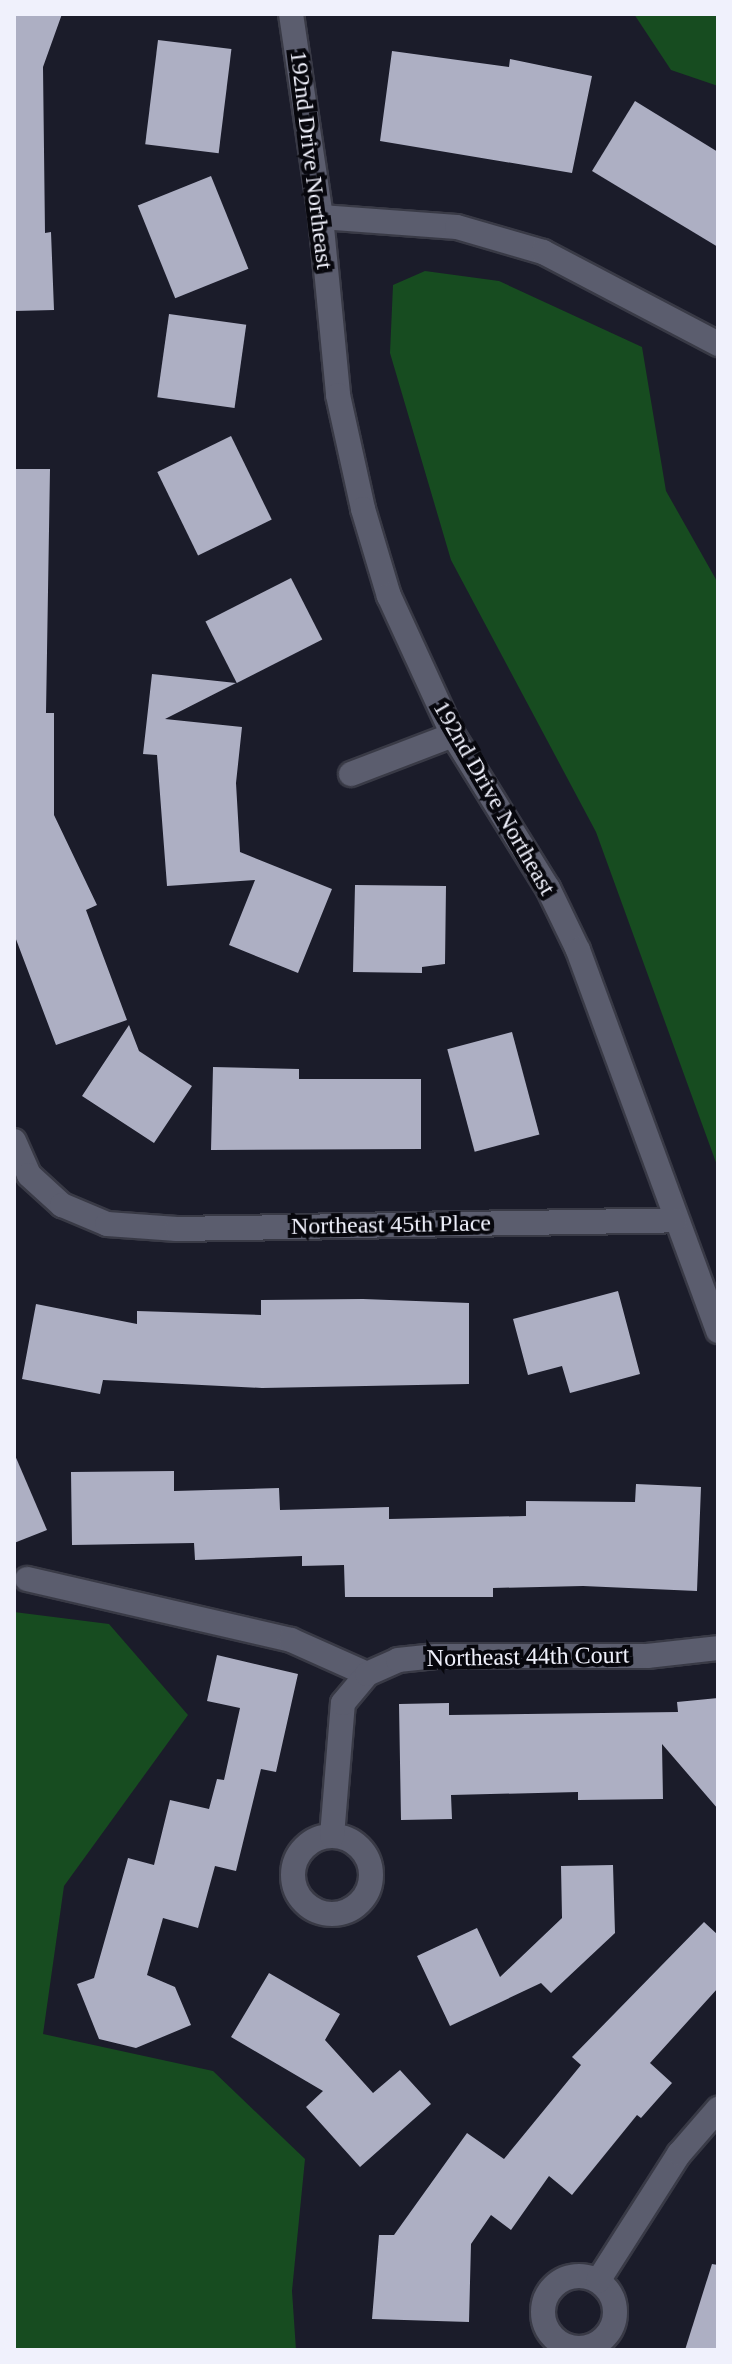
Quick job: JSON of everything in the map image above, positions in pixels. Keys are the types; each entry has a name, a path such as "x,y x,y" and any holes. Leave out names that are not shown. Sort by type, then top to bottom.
{"street":[{"name":"192nd Drive Northeast","path":"291,14 321,217 338,395 363,509 389,596 453,735 548,888 578,950 718,1331"},
{"path":"321,217 457,227 543,252 718,344"},
{"path":"351,774 453,735"},
{"name":"Northeast 45th Place","path":"14,1141 29,1175 51,1195 107,1224 177,1229 675,1220"},
{"path":"27,1579 291,1640 367,1674 343,1703 332,1836"},
{"name":"Northeast 44th Court","path":"367,1674 398,1660 436,1656 647,1656 718,1648"},
{"path":"598,2281 679,2154 718,2109"}],"green space":[{"path":"634,14 718,14 718,86 671,70"},
{"path":"425,271 499,281 642,347 666,491 718,583 718,1168 596,832 451,560 390,353 393,285"},
{"path":"14,1612 109,1624 188,1715 64,1886 43,2034 213,2071 305,2159 292,2291 296,2350 14,2350"}],"building":[{"path":"14,14 62,14 43,67 45,233 51,232 54,310 14,311"},
{"path":"158,40 231,49 219,153 145,144"},
{"path":"392,51 509,67 510,59 592,76 572,173 380,141"},
{"path":"635,101 718,152 718,247 592,171"},
{"path":"211,176 248,269 175,298 138,206"},
{"path":"169,314 246,325 235,408 157,397"},
{"path":"231,436 272,520 198,556 157,472"},
{"path":"14,469 50,469 46,713 54,713 54,815 97,905 86,910 127,1020 56,1045 14,934"},
{"path":"291,578 322,639 237,683 205,622"},
{"path":"152,674 236,683 165,719 242,727 236,783 240,852 332,889 298,973 229,945 255,880 167,886 157,755 143,754"},
{"path":"355,885 446,886 445,964 422,967 422,973 353,972"},
{"path":"129,1025 139,1051 192,1086 154,1143 82,1096"},
{"path":"512,1032 539,1134 475,1152 447,1049"},
{"path":"213,1067 299,1069 299,1079 421,1079 421,1149 211,1150"},
{"path":"618,1291 640,1374 570,1393 562,1366 528,1375 513,1319"},
{"path":"363,1299 469,1303 469,1384 262,1388 103,1380 100,1394 22,1379 36,1304 137,1324 137,1311 261,1315 261,1300"},
{"path":"14,1453 47,1530 14,1543"},
{"path":"174,1471 174,1491 279,1488 280,1510 389,1507 389,1519 526,1516 526,1501 635,1502 636,1484 701,1487 697,1591 583,1586 493,1588 493,1597 345,1597 344,1565 302,1566 302,1556 195,1560 194,1543 72,1545 71,1472"},
{"path":"217,1655 298,1674 276,1772 261,1769 236,1871 215,1866 198,1928 163,1918 147,1975 175,1987 191,2025 136,2048 99,2039 77,1984 94,1978 128,1858 154,1865 170,1800 209,1809 217,1779 224,1780 240,1708 207,1701"},
{"path":"718,1698 718,1809 662,1744 663,1799 578,1800 578,1792 451,1795 452,1819 401,1820 399,1704 449,1703 449,1715 678,1712 677,1702"},
{"path":"613,1865 615,1933 551,1993 541,1983 450,2026 417,1956 477,1928 500,1977 562,1918 561,1866"},
{"path":"704,1922 718,1935 718,1988 650,2063 672,2083 641,2118 637,2115 572,2195 549,2176 511,2230 491,2215 471,2244 469,2322 372,2319 379,2235 394,2235 467,2133 504,2159 581,2065 572,2057"},
{"path":"269,1973 340,2014 325,2040 373,2093 400,2070 431,2104 360,2167 306,2107 323,2091 231,2037"},
{"path":"712,2264 718,2265 718,2350 685,2350"}]}
